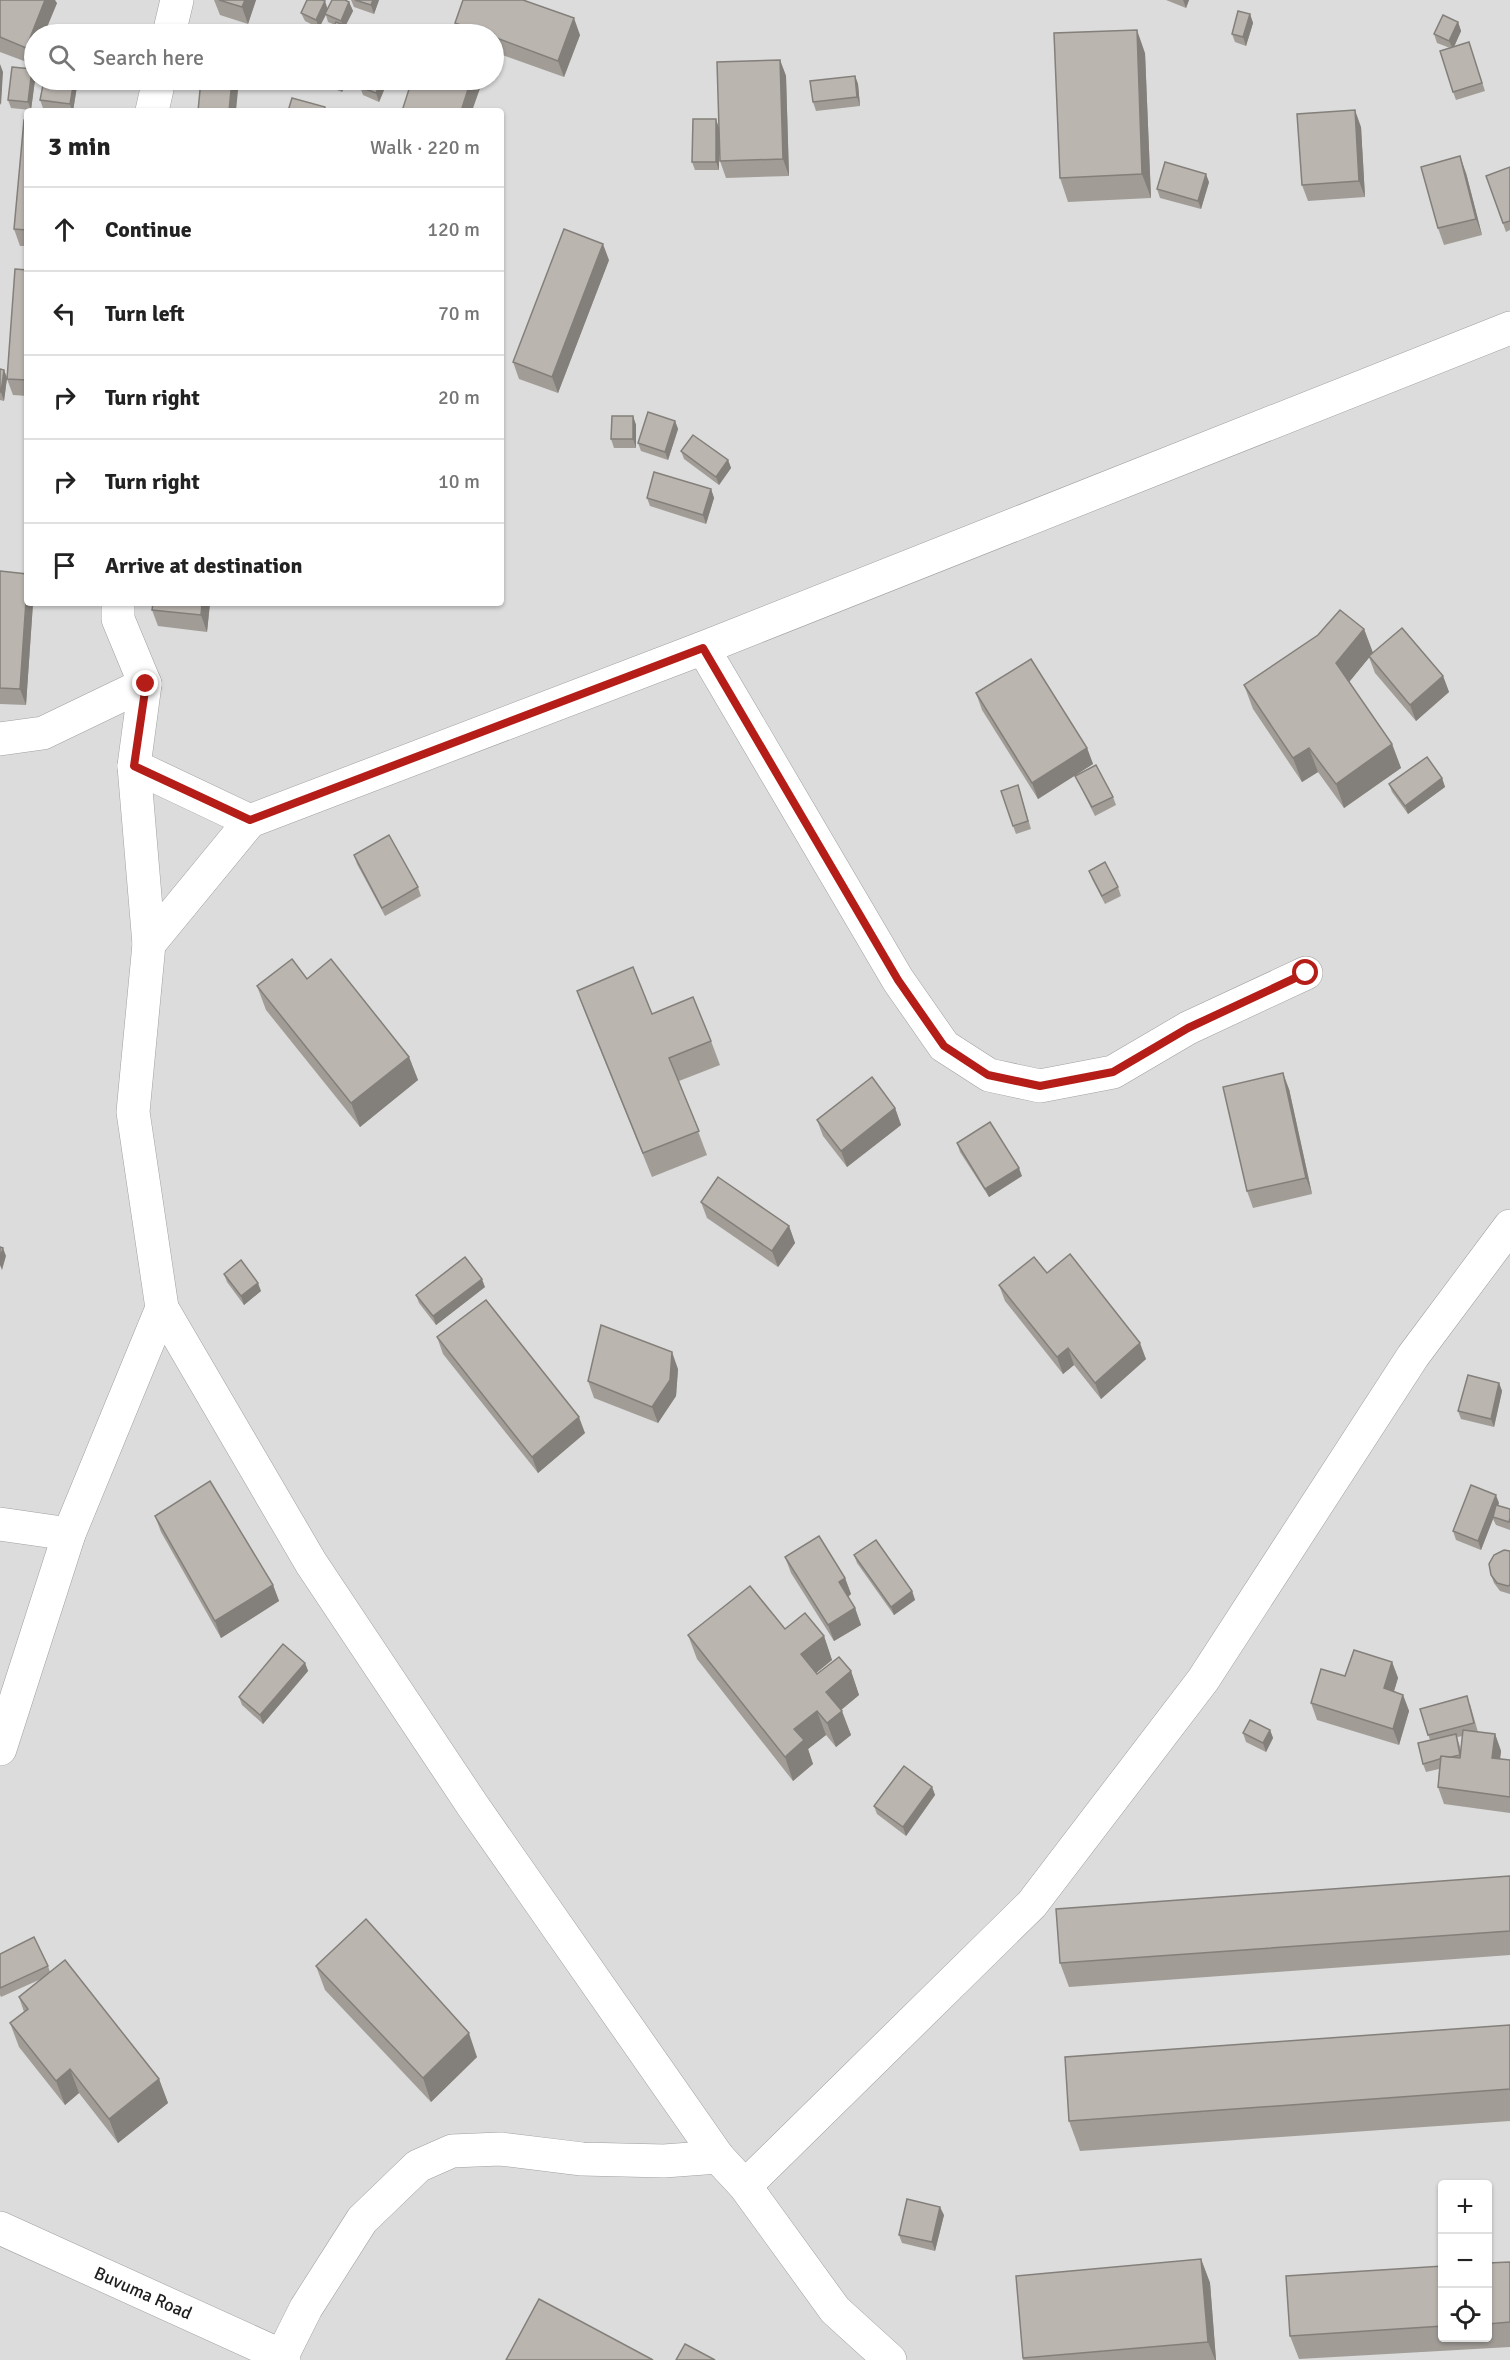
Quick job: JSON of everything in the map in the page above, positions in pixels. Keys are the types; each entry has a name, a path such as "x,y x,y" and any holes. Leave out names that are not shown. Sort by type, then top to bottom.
{"street":[{"path":"171,24 177,0"},
{"path":"153,108 157,90"},
{"path":"148,944 250,820 703,648 1510,328"},
{"path":"118,606 118,619 146,684 134,766 148,944 133,1112 162,1308 312,1563 473,1806 718,2157 745,2186 835,2310 890,2360"},
{"path":"703,648 898,980 944,1046 988,1075 1040,1086 1113,1072 1188,1028 1306,973"},
{"path":"0,739 43,733 146,684"},
{"path":"134,766 250,820"},
{"path":"745,2186 1032,1904 1203,1680 1413,1356 1510,1226"},
{"path":"0,1749 69,1534 162,1308"},
{"path":"0,1524 69,1534"},
{"path":"283,2358 306,2308 362,2220 418,2166 443,2154 452,2151 500,2149 582,2159 664,2161 718,2157"},
{"name":"Buvuma Road","path":"0,2228 283,2358"}],"shaded area":[{"path":"0,0 1510,0 1510,2360 0,2360"}],"building":[{"path":"0,0 45,0 36,24 24,24 24,47 0,37"},
{"path":"219,0 245,0 242,7"},
{"path":"307,0 325,1 316,20 301,13"},
{"path":"332,0 349,2 341,21 325,14"},
{"path":"355,0 373,0 371,5"},
{"path":"463,0 523,0 574,18 558,61 504,41 504,24 455,23"},
{"path":"1238,11 1250,14 1243,37 1232,34"},
{"path":"1443,15 1458,22 1449,41 1434,34"},
{"path":"1137,30 1142,174 1060,178 1054,33"},
{"path":"1469,42 1482,83 1453,92 1440,51"},
{"path":"780,60 783,159 720,161 717,62"},
{"path":"12,67 24,68 24,90 29,90 28,102 8,100"},
{"path":"855,76 857,97 813,102 810,81"},
{"path":"42,90 72,90 70,104 40,100"},
{"path":"200,90 231,90 229,108 198,108"},
{"path":"409,90 468,90 462,108 403,108"},
{"path":"292,98 325,107 325,108 289,108"},
{"path":"1355,110 1359,181 1302,185 1297,114"},
{"path":"693,119 716,119 716,162 692,162"},
{"path":"24,120 24,230 14,229"},
{"path":"1460,156 1476,219 1438,228 1421,167"},
{"path":"1165,162 1206,174 1198,201 1157,189"},
{"path":"1510,167 1510,221 1503,223 1486,176"},
{"path":"564,229 603,244 552,377 513,362"},
{"path":"15,269 24,270 24,380 7,379"},
{"path":"0,369 4,370 1,392 0,392"},
{"path":"648,412 675,421 665,452 638,443"},
{"path":"612,416 633,416 633,439 611,439"},
{"path":"693,435 728,460 716,477 681,451"},
{"path":"654,472 711,489 703,515 647,498"},
{"path":"0,571 24,574 26,606 20,689 0,688"},
{"path":"153,606 202,606 201,615 152,610"},
{"path":"1340,610 1364,629 1336,663 1392,744 1336,784 1309,748 1293,758 1244,685 1318,635"},
{"path":"1402,628 1443,676 1410,705 1369,656"},
{"path":"1031,659 1087,748 1032,783 976,693"},
{"path":"1427,757 1442,778 1405,806 1389,784"},
{"path":"1096,765 1113,797 1092,807 1075,776"},
{"path":"1018,785 1028,821 1013,826 1001,791"},
{"path":"389,835 418,887 382,908 354,855"},
{"path":"1105,862 1118,887 1102,896 1089,871"},
{"path":"292,959 307,979 331,959 409,1057 351,1103 257,986"},
{"path":"633,967 652,1014 693,997 711,1041 669,1058 699,1131 643,1153 577,991"},
{"path":"1283,1073 1306,1178 1247,1191 1223,1087"},
{"path":"872,1077 895,1108 841,1151 817,1120"},
{"path":"990,1122 1019,1168 985,1189 957,1143"},
{"path":"718,1177 789,1226 772,1251 701,1202"},
{"path":"1070,1254 1140,1343 1095,1383 1068,1348 1057,1357 999,1285 1034,1257 1047,1273"},
{"path":"465,1257 482,1279 433,1316 416,1295"},
{"path":"241,1260 258,1283 241,1296 224,1274"},
{"path":"486,1300 579,1417 532,1457 437,1337"},
{"path":"601,1325 672,1352 670,1380 652,1407 588,1381"},
{"path":"1468,1375 1499,1383 1491,1419 1458,1411"},
{"path":"210,1481 273,1585 215,1621 155,1516"},
{"path":"1471,1485 1496,1495 1478,1541 1453,1531"},
{"path":"1496,1505 1510,1509 1509,1522 1493,1517"},
{"path":"819,1536 845,1578 839,1582 855,1608 828,1625 785,1557"},
{"path":"876,1540 912,1591 891,1607 854,1555"},
{"path":"1504,1550 1510,1551 1510,1585 1508,1586 1497,1583 1491,1575 1489,1564 1494,1555"},
{"path":"750,1586 785,1629 805,1613 824,1636 801,1654 817,1674 839,1657 851,1671 826,1692 842,1711 827,1723 817,1711 794,1729 804,1740 785,1757 688,1635"},
{"path":"283,1644 305,1663 260,1715 239,1697"},
{"path":"1354,1650 1392,1662 1384,1688 1403,1695 1393,1729 1311,1703 1321,1669 1345,1676"},
{"path":"1467,1696 1474,1723 1428,1735 1420,1709"},
{"path":"1250,1720 1270,1730 1263,1743 1243,1733"},
{"path":"1463,1730 1495,1734 1492,1758 1510,1760 1510,1797 1438,1787 1441,1756 1460,1758"},
{"path":"1456,1734 1460,1755 1441,1756 1440,1759 1423,1764 1418,1743"},
{"path":"904,1766 932,1787 903,1827 874,1806"},
{"path":"1510,1876 1510,1931 1060,1963 1056,1909"},
{"path":"366,1919 469,2033 423,2078 316,1966"},
{"path":"34,1937 48,1966 0,1988 0,1954"},
{"path":"65,1960 159,2079 109,2119 70,2069 56,2081 10,2023 28,2009 19,1997"},
{"path":"1510,2025 1510,2089 1069,2121 1065,2057"},
{"path":"907,2199 940,2207 932,2242 899,2235"},
{"path":"1201,2259 1208,2342 1023,2358 1016,2276"},
{"path":"1510,2262 1510,2322 1492,2324 1492,2263"},
{"path":"1438,2266 1438,2326 1290,2336 1286,2276"},
{"path":"539,2299 653,2360 506,2360"},
{"path":"685,2344 715,2360 676,2360"}],"route":[{"path":"146,684 134,766 250,820 703,648 898,980 944,1046 988,1075 1040,1086 1113,1072 1188,1028 1306,973"}]}
